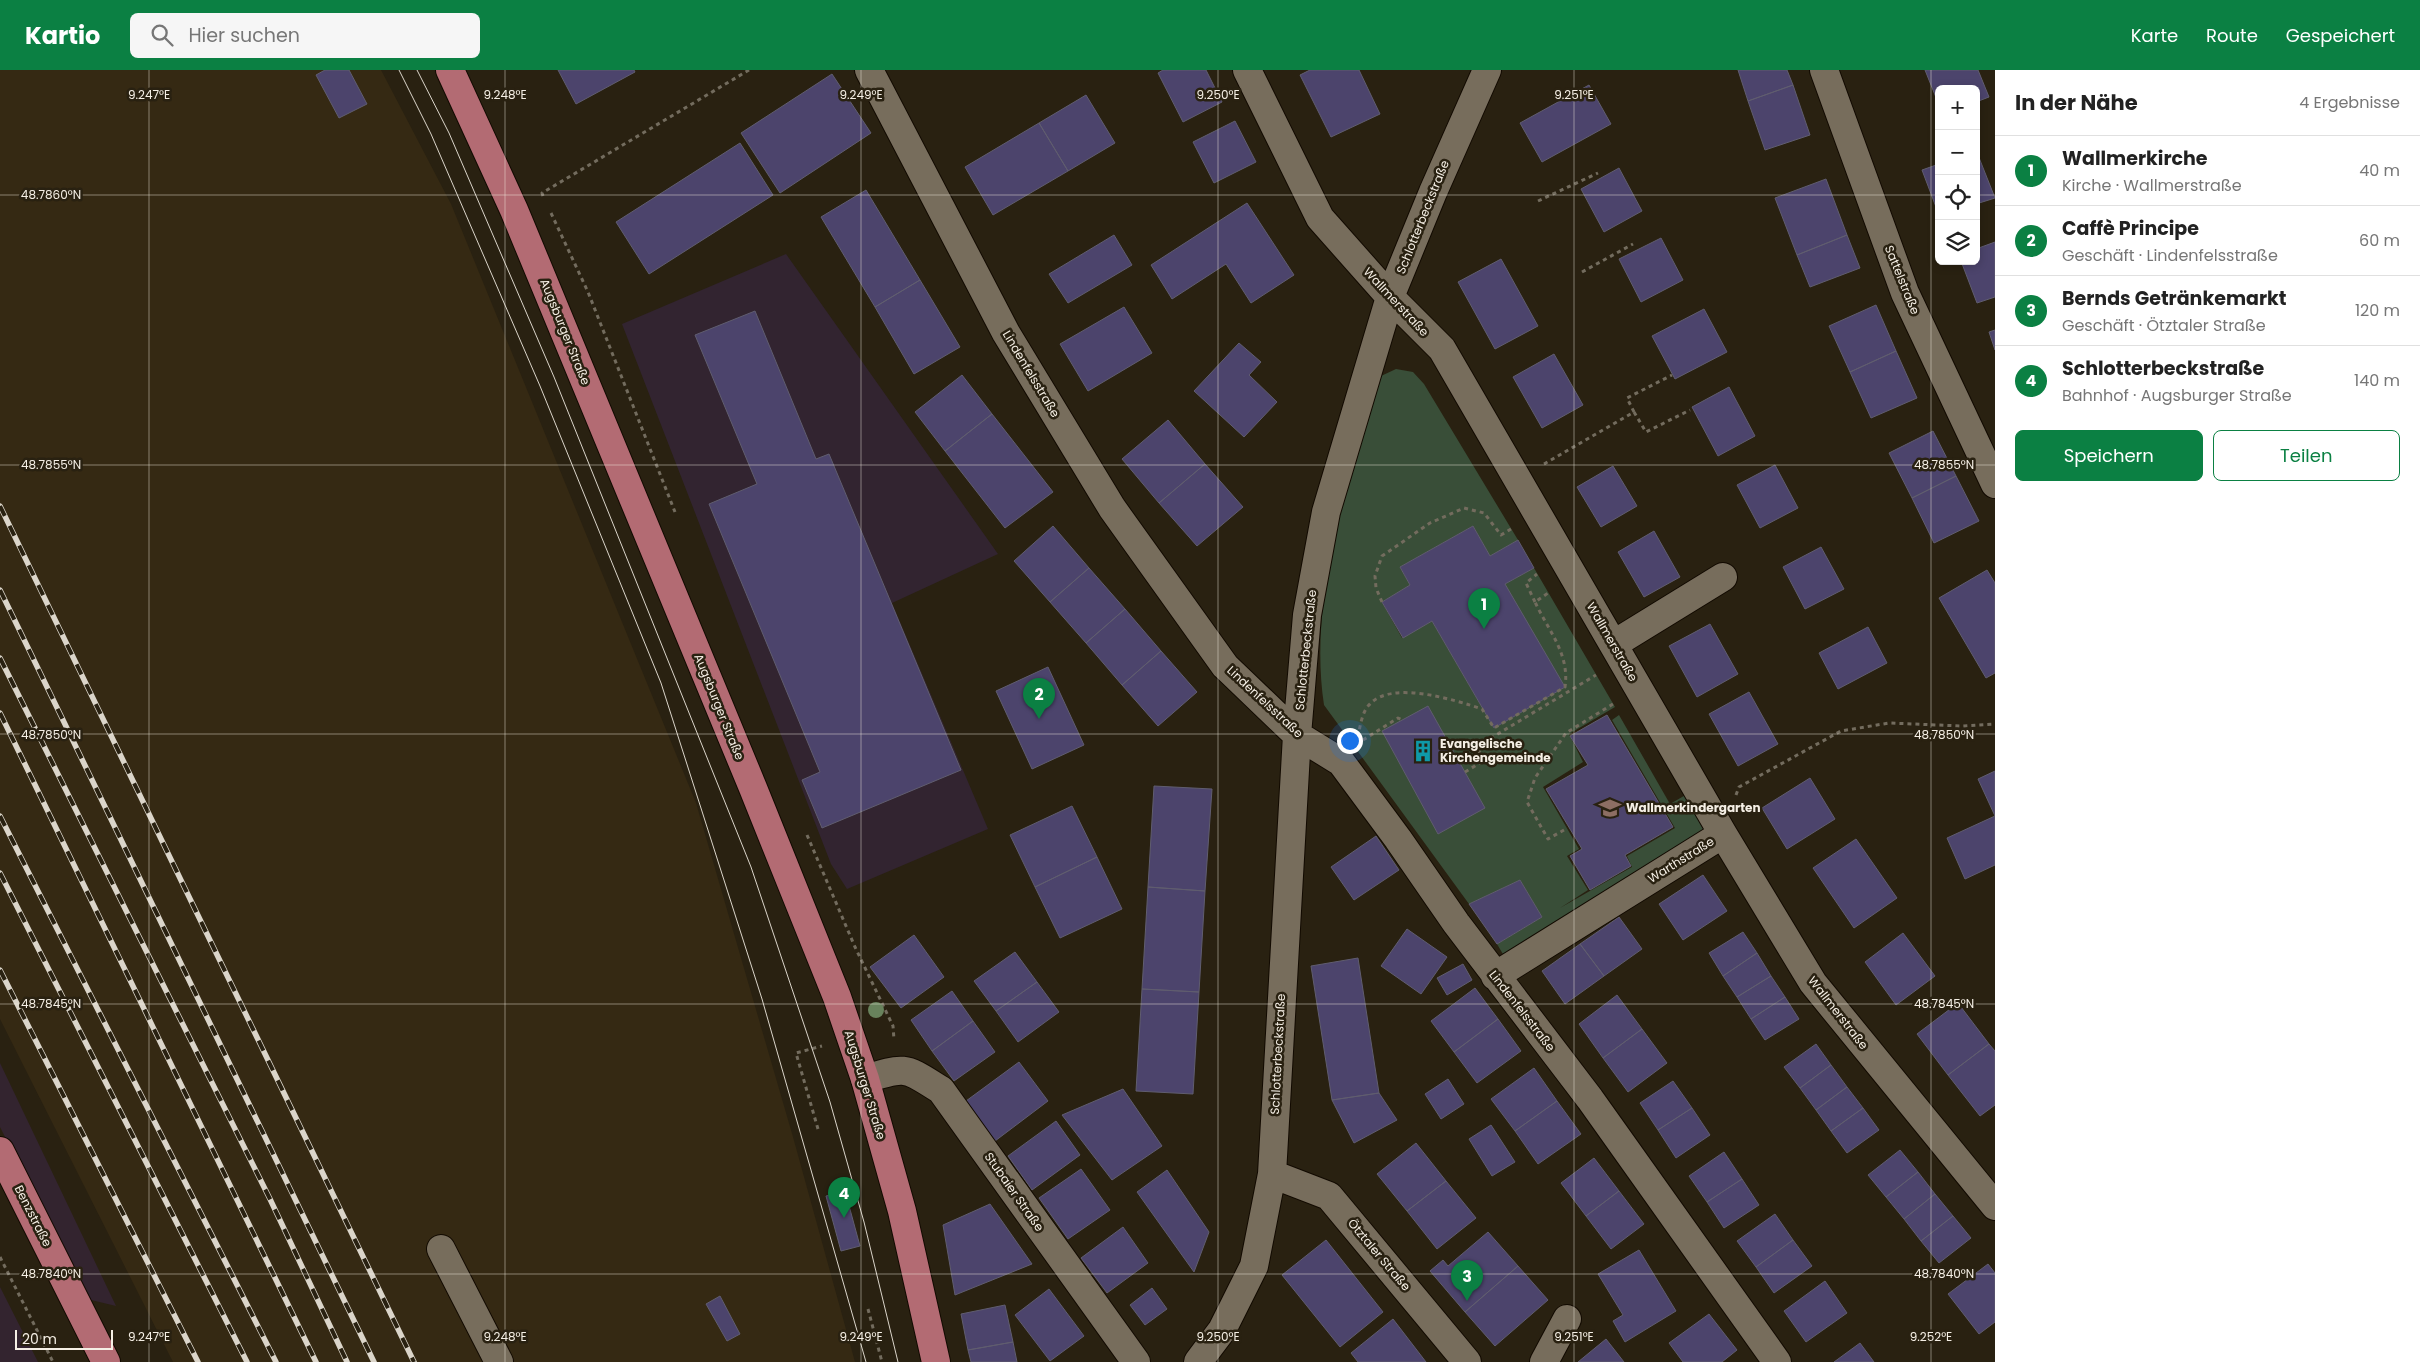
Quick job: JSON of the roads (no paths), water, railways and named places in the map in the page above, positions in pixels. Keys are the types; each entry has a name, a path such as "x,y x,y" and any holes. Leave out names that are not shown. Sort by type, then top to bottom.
{"main road":[{"name":"Augsburger Straße","path":"450,70 514,210 753,788 836,997 865,1079 902,1211 936,1362"},
{"name":"Benzstraße","path":"0,1151 106,1362"}],"street":[{"name":"Lindenfelsstraße","path":"869,70 1006,333 1112,508 1225,666 1297,735 1341,762 1495,976 1590,1099 1777,1362"},
{"name":"Wallmerstraße","path":"1247,70 1320,218 1390,298 1442,349 1723,834 1812,983 1995,1206"},
{"name":"Schlotterbeckstraße","path":"1198,1362 1222,1330 1254,1266 1272,1174 1297,735 1307,615 1326,512 1390,298 1433,192 1487,70"},
{"name":"Sattelstraße","path":"1824,70 1905,293 1995,484"},
{"path":"1618,652 1723,577"},
{"name":"Warthstraße","path":"1495,976 1723,834"},
{"name":"Stubaier Straße","path":"865,1079 898,1069 911,1072 941,1090 1136,1362"},
{"name":"Ötztaler Straße","path":"1272,1174 1329,1196 1467,1362"},
{"path":"441,1249 499,1362"},
{"path":"1544,1362 1567,1319"}],"tram line":[{"path":"399,70 431,134 540,386 661,683 762,999 866,1362"},
{"path":"417,70 449,133 554,377 751,867 830,1102 864,1222 898,1362"}],"railway":[{"path":"0,506 414,1362"},
{"path":"0,590 374,1362"},
{"path":"0,658 270,1199 347,1362"},
{"path":"0,713 316,1362"},
{"path":"0,816 276,1362"},
{"path":"0,873 247,1362"},
{"path":"0,970 198,1362"}],"place":[{"name":"Wallmerkirche","path":"1484,629"},
{"name":"Caffè Principe","path":"1039,719"},
{"name":"Evangelische Kirchengemeinde","path":"1423,751"},
{"name":"Wallmerkindergarten","path":"1610,808"},
{"name":"Schlotterbeckstraße","path":"844,1218"},
{"name":"Bernds Getränkemarkt","path":"1467,1301"}]}
